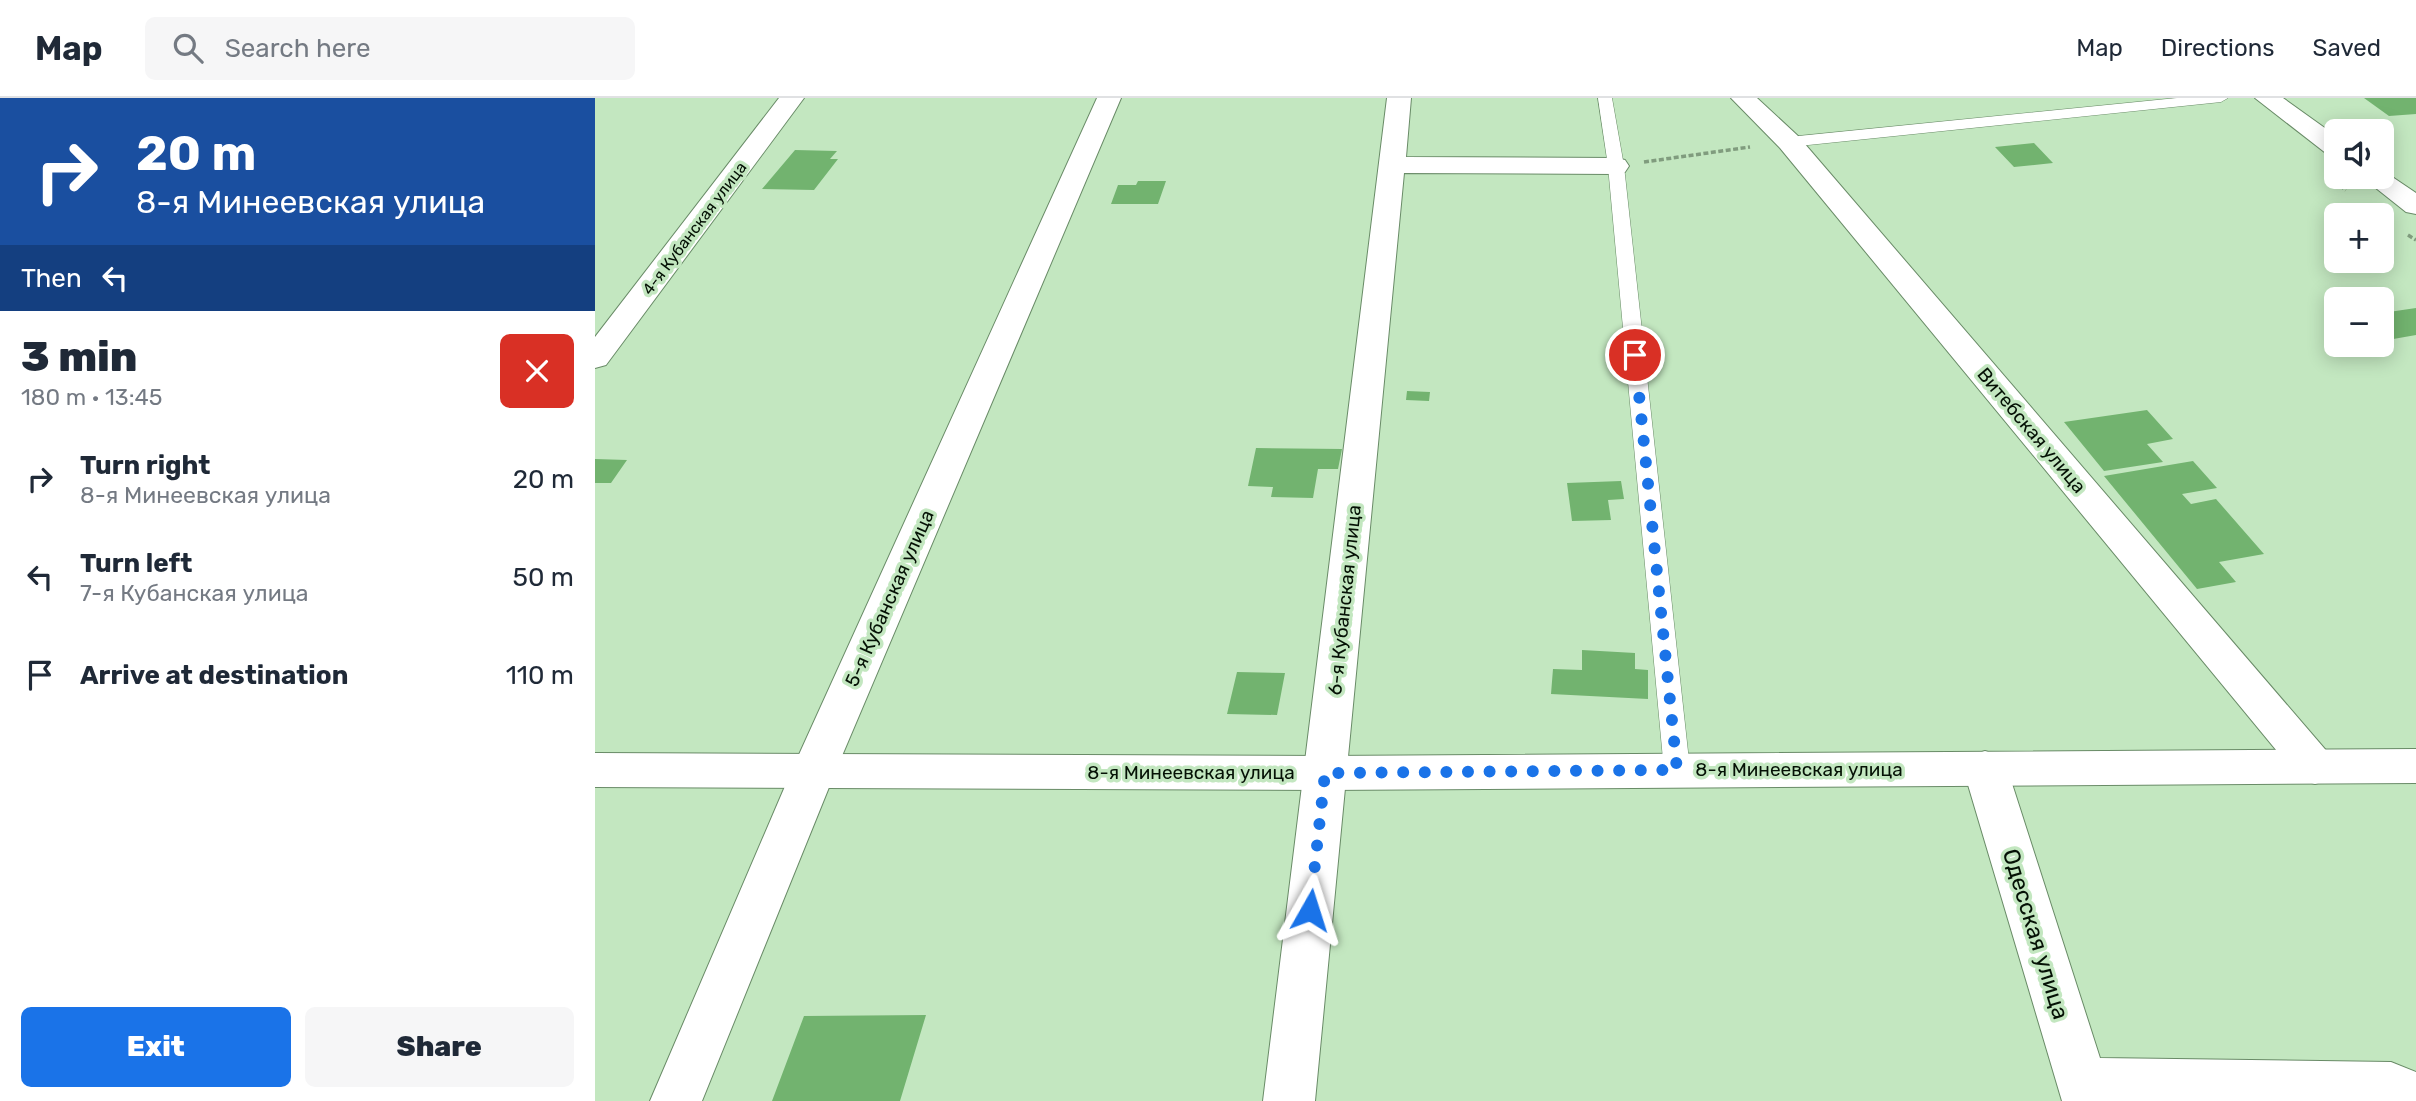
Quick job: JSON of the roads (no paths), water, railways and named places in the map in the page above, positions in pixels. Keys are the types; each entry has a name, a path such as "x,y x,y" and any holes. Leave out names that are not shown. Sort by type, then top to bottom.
{"street":[{"name":"4-я Кубанская улица","path":"595,358 792,98"},
{"name":"5-я Кубанская улица","path":"676,1101 814,770 1109,98"},
{"name":"6-я Кубанская улица","path":"1289,1101 1399,98"},
{"name":"Витебская улица","path":"1743,98 1789,142 2315,767"},
{"path":"2267,98 2324,139"},
{"path":"1392,165 1616,166"},
{"path":"2392,189 2415,205"},
{"name":"8-я Минеевская улица","path":"595,770 1325,773 2416,766"},
{"name":"Одесская улица","path":"1985,768 2085,1091"},
{"path":"2085,1091 2391,1086 2416,1099"}],"lane":[{"path":"1605,98 1616,166 1677,770"},
{"path":"1789,142 2221,98"}]}
